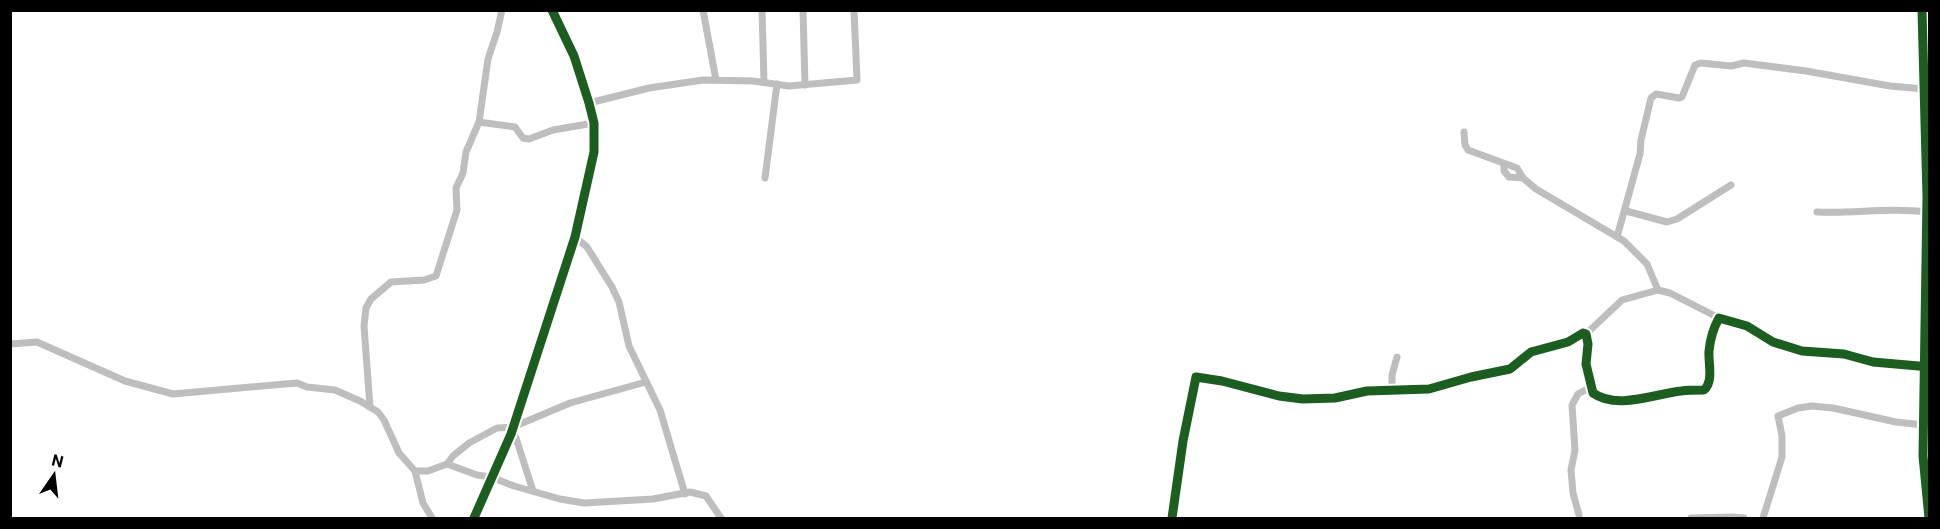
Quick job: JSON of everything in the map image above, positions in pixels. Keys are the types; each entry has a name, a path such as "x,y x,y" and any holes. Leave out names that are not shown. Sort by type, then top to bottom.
{"street":[{"path":"370,407 364,326 366,308 371,299 391,282 424,280 436,276 457,210 456,188 463,173 466,152 479,122 488,59 498,32 502,10"},
{"path":"474,519 512,430 575,237 594,152 594,123 589,103 574,56 552,10"},
{"path":"703,10 716,81"},
{"path":"762,10 764,82"},
{"path":"803,10 805,85"},
{"path":"589,103 649,88 704,80 764,82 789,86 856,81 854,10"},
{"path":"1922,10 1926,33 1924,89 1928,161 1927,367 1923,456 1929,519"},
{"path":"1617,237 1626,211 1651,98 1656,94 1682,97 1693,67 1698,64 1731,66 1744,63 1890,86 1924,89"},
{"path":"765,178 777,84"},
{"path":"479,122 515,128 523,138 529,139 553,130 594,123"},
{"path":"1464,132 1465,145 1468,150 1504,165 1504,171 1509,177 1523,178 1536,189 1624,241 1647,264 1658,290"},
{"path":"1626,211 1667,222 1677,219 1731,185"},
{"path":"1817,212 1888,210 1926,212"},
{"path":"575,237 586,247 619,302 629,346 660,410 685,494"},
{"path":"1172,519 1183,441 1196,377 1222,381 1279,396 1303,399 1335,398 1367,392 1429,389 1510,369 1531,351 1552,347 1568,342 1583,333 1586,334 1622,300 1658,290 1670,293 1719,318 1748,326 1773,342 1802,351 1844,354 1873,362 1927,367"},
{"path":"1586,334 1588,344 1586,364 1593,393 1608,400 1629,400 1683,390 1704,390 1708,387 1709,350 1715,324 1719,318"},
{"path":"10,344 37,342 124,381 173,394 297,383 307,387 335,390 370,407 384,420 399,453 415,471 423,503 432,519"},
{"path":"1392,391 1392,375 1397,357"},
{"path":"415,471 428,471 447,464 469,443 497,428 512,430 570,403 646,382"},
{"path":"1579,515 1572,493 1571,470 1575,450 1572,405 1578,394 1591,387"},
{"path":"1763,519 1782,457 1782,436 1778,416 1798,408 1812,406 1923,425"},
{"path":"512,430 533,491"},
{"path":"447,464 533,491 584,503 653,499 690,492 706,496 721,519"},
{"path":"1691,519 1733,517 1744,519"}],"cycle path":[{"path":"474,518 511,434 575,237 594,152 594,123 589,103 574,56 552,10"},
{"path":"1922,10 1927,197 1923,456 1929,518"},
{"path":"1172,518 1183,441 1196,377 1222,381 1279,396 1303,399 1335,398 1367,391 1429,389 1510,369 1531,352 1568,342 1583,333 1586,334 1588,344 1586,364 1593,393 1613,400 1636,400 1681,391 1704,390 1710,377 1710,342 1719,318 1747,326 1773,342 1802,351 1844,354 1873,362 1930,367"}]}
